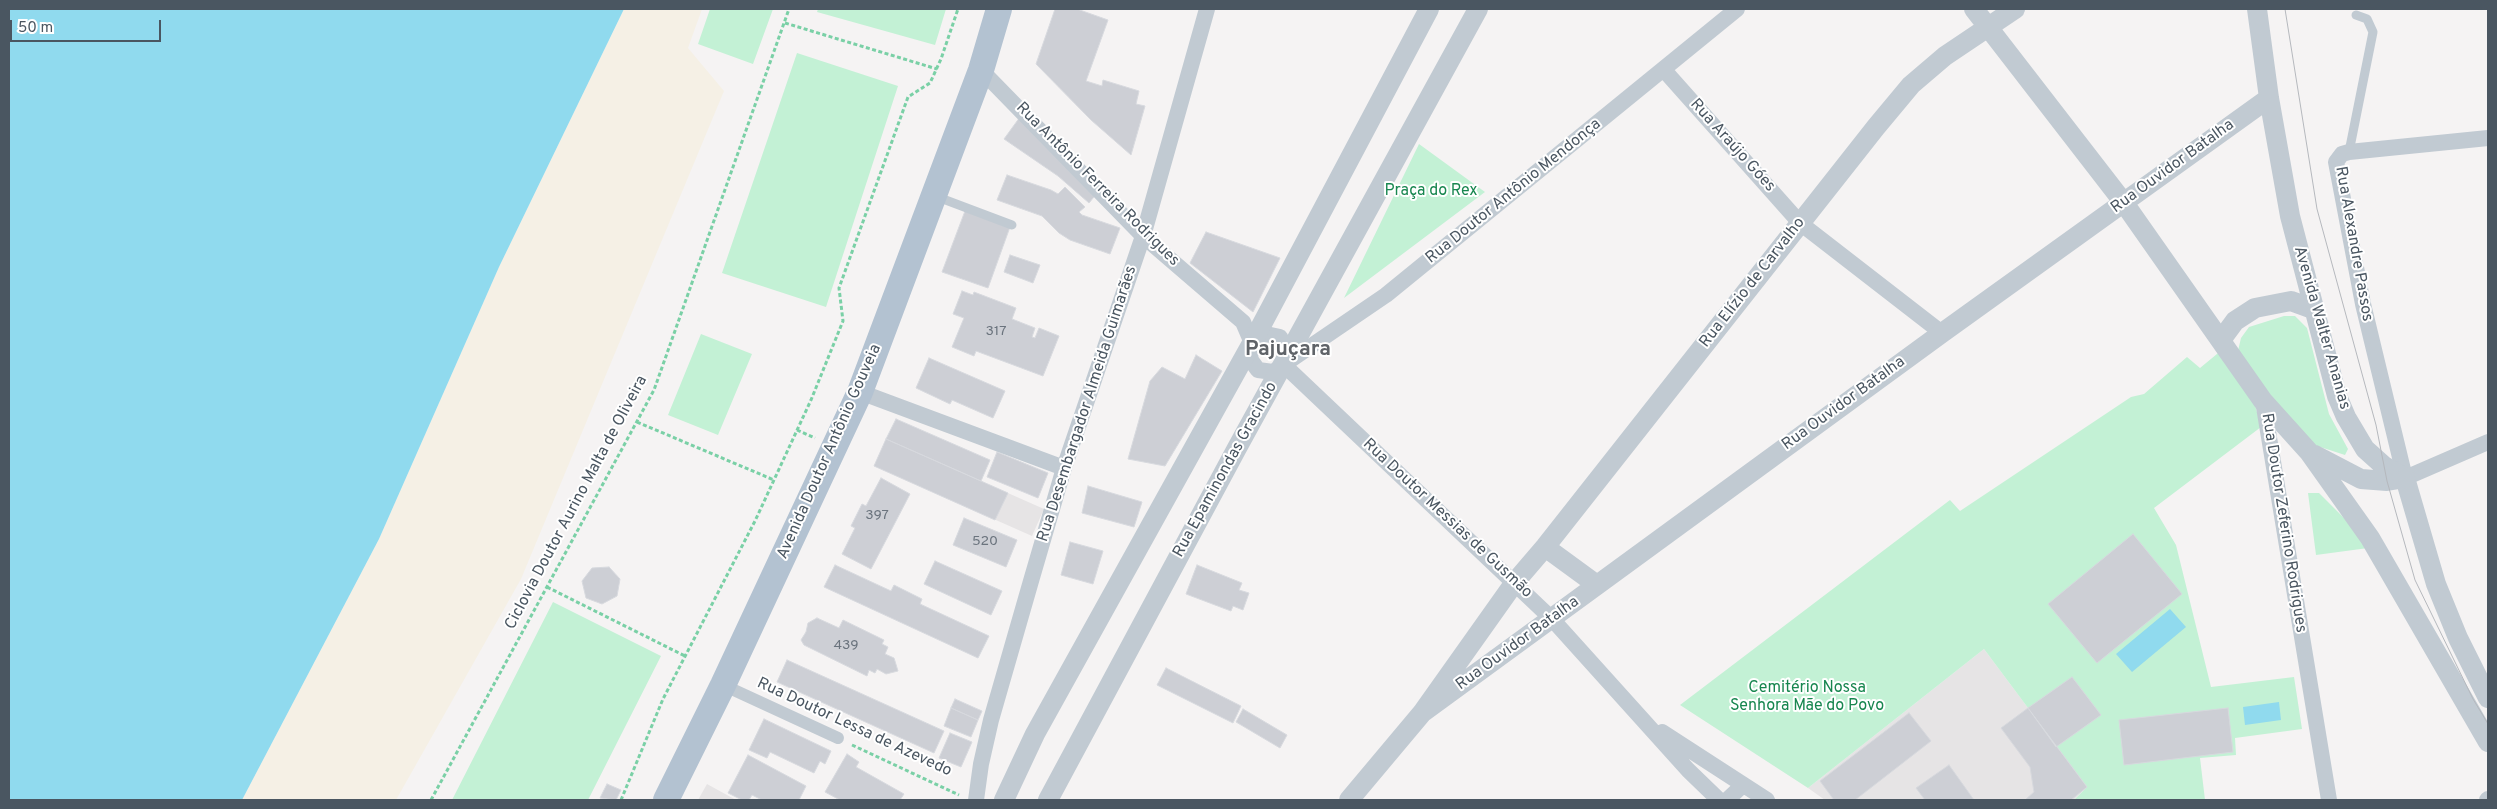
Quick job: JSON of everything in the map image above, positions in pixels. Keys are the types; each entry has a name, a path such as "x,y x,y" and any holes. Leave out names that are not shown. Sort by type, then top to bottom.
{"main road":[{"name":"Avenida Doutor Antônio Gouveia","path":"666,800 723,685 860,392 981,70 999,9"}],"street":[{"name":"Rua Desembargador Almeida Guimarães","path":"969,798 981,764 991,720 1064,468 1143,236 1207,9"},
{"path":"1004,800 1035,734 1252,343 1429,9"},
{"name":"Rua Epaminondas Gracindo","path":"1048,800 1478,9"},
{"name":"Rua Doutor Antônio Mendonça","path":"1284,365 1386,295 1664,70 1736,9"},
{"name":"Rua Doutor Zeferino Rodrigues","path":"1974,9 2124,204 2263,401 2329,800"},
{"name":"Rua Elízio de Carvalho","path":"1422,713 1515,582 1545,547 1911,85 1945,56 2015,9"},
{"name":"Avenida Walter Ananias","path":"2257,9 2269,98 2290,216 2337,396 2356,436 2365,449 2384,466 2405,478"},
{"name":"Rua Antônio Ferreira Rodrigues","path":"981,70 1143,236 1243,322 1252,343"},
{"name":"Rua Araújo Góes","path":"1664,70 1800,223"},
{"name":"Rua Ouvidor Batalha","path":"1422,713 1942,333 2269,98"},
{"name":"Rua Alexandre Passos","path":"2405,478 2363,304 2336,162 2342,154 2349,152 2488,138"},
{"path":"1800,223 1942,333"},
{"path":"2221,340 2235,321 2255,308 2291,301 2313,309"},
{"path":"1266,334 1280,338 1286,349 1284,365 1273,372 1258,370 1250,359 1252,343 1266,334"},
{"name":"Rua Doutor Messias de Gusmão","path":"1284,365 1515,582 1552,619 1688,770 1719,800"},
{"path":"860,392 1064,468"},
{"path":"2263,401 2309,452 2370,538 2488,742"},
{"path":"2309,452 2361,479 2387,481 2405,478 2488,442"},
{"path":"2405,478 2436,584 2458,638 2488,698"},
{"path":"1545,547 1597,585"},
{"name":"Rua Doutor Lessa de Azevedo","path":"723,685 838,738"},
{"path":"1349,800 1422,713"},
{"name":"Rua Doutor Messias de Gusmão","path":"1645,722 1767,800"},
{"path":"1727,800 1743,785"}],"lane":[{"path":"2349,152 2372,32 2367,19 2356,15"},
{"path":"935,196 1012,224"}],"path":[{"name":"Ciclovia Doutor Aurino Malta de Oliveira","path":"431,800 654,390 790,9"},
{"path":"621,800 663,699 774,480 810,400 843,320 839,288 908,97 930,83 937,69 958,9"},
{"path":"785,23 937,69"},
{"path":"637,422 774,480"},
{"path":"547,587 686,656"},
{"name":"Rua Doutor Lessa de Azevedo","path":"838,738 969,798"}],"shaded area":[{"path":"886,439 1044,509 1032,536 874,466"},
{"path":"1984,649 2087,787 2074,800 1825,800 1808,788"},
{"path":"707,784 736,800 698,800"}],"green space":[{"path":"710,9 773,9 753,64 698,44"},
{"path":"818,9 946,9 935,45 817,12"},
{"path":"797,53 898,86 826,307 722,273"},
{"name":"Praça do Rex","path":"1419,144 1485,192 1344,298"},
{"path":"2284,316 2295,316 2307,328 2329,414 2348,449 2345,455 2314,445 2299,432 2237,355 2241,338 2249,327"},
{"path":"701,334 752,354 718,435 668,415"},
{"name":"Cemitério Nossa Senhora Mãe do Povo","path":"2223,349 2251,390 2261,427 2154,508 2176,545 2211,687 2294,677 2302,729 2235,738 2236,755 2200,758 2205,800 2074,800 2087,787 1984,649 1808,788 1680,705 1950,500 1960,511 2131,397 2144,394 2187,357 2200,368"},
{"path":"2308,493 2319,493 2362,536 2368,548 2316,555"},
{"path":"553,602 661,656 588,800 452,800"}],"sand":[{"path":"624,9 702,9 688,48 724,91 521,579 396,800 242,800 379,539 499,267"}],"water":[{"path":"9,9 624,9 499,267 379,539 242,800 9,800"},
{"path":"2170,609 2186,627 2132,672 2116,654"},
{"path":"2279,702 2281,720 2245,725 2243,707"}],"building":[{"path":"1055,9 1077,9 1108,20 1086,81 1102,86 1103,80 1139,91 1136,104 1145,106 1131,155 1091,120 1036,64"},
{"path":"1020,117 1098,192 1089,203 1058,176 1004,139"},
{"path":"1007,175 1058,194 1065,187 1085,207 1079,212 1082,215 1120,228 1110,254 1070,240 1059,233 1042,216 997,200"},
{"path":"965,211 1010,227 988,288 942,272"},
{"path":"1206,232 1280,258 1253,312 1190,263"},
{"path":"1010,255 1040,265 1033,283 1004,272"},
{"path":"962,291 973,295 974,292 1016,308 1012,319 1035,328 1032,337 1035,338 1039,328 1059,336 1043,376 976,351 974,356 952,347 964,318 953,314"},
{"path":"1196,355 1222,371 1165,466 1128,459 1150,381 1162,367 1185,379"},
{"path":"929,358 1005,391 993,418 952,400 950,404 916,388"},
{"path":"896,419 990,460 981,481 886,439"},
{"path":"886,439 1008,493 995,520 874,466"},
{"path":"997,452 1048,473 1038,498 987,477"},
{"path":"881,478 910,494 871,569 842,554 855,528 851,526 862,504 866,506"},
{"path":"1088,486 1142,502 1134,527 1082,513"},
{"path":"964,518 1017,540 1006,567 953,545"},
{"path":"2133,534 2182,594 2097,663 2048,604"},
{"path":"1070,542 1103,551 1093,584 1061,575"},
{"path":"935,561 1002,591 991,615 924,584"},
{"path":"835,565 891,591 894,585 922,599 920,604 989,636 978,658 824,587"},
{"path":"1197,565 1242,583 1239,590 1249,593 1243,610 1233,606 1231,611 1186,594"},
{"path":"609,567 620,579 617,596 602,604 586,598 582,581 592,568"},
{"path":"817,618 839,628 843,620 884,640 882,644 888,647 885,654 894,658 898,671 886,674 877,669 875,673 869,670 867,676 804,645 801,640 806,632 808,623"},
{"path":"787,660 944,731 934,753 777,682"},
{"path":"1166,668 1241,706 1233,723 1157,685"},
{"path":"2072,677 2101,715 2056,747 2028,708"},
{"path":"955,699 982,711 978,720 951,708"},
{"path":"951,708 978,720 971,737 944,726"},
{"path":"2028,708 2087,787 2071,800 2025,800 2034,792 2030,767 2001,728"},
{"path":"2228,708 2233,752 2124,765 2119,720"},
{"path":"1243,709 1287,735 1280,748 1236,722"},
{"path":"1909,713 1931,741 1855,800 1834,800 1820,781"},
{"path":"764,719 831,751 825,764 820,761 814,773 770,752 767,758 749,750"},
{"path":"950,733 972,742 961,767 939,758"},
{"path":"847,754 859,762 856,767 904,794 900,800 840,800 825,792"},
{"path":"748,755 806,786 799,800 762,800 752,795 749,800 742,800 728,793"},
{"path":"1949,765 1974,800 1925,800 1916,788"},
{"path":"607,784 621,790 616,800 600,798"}],"tram line":[{"path":"2285,9 2317,209 2376,425 2387,481 2415,580 2473,699 2488,724"}],"district":[{"name":"Pajuçara","path":"1288,351"}]}
